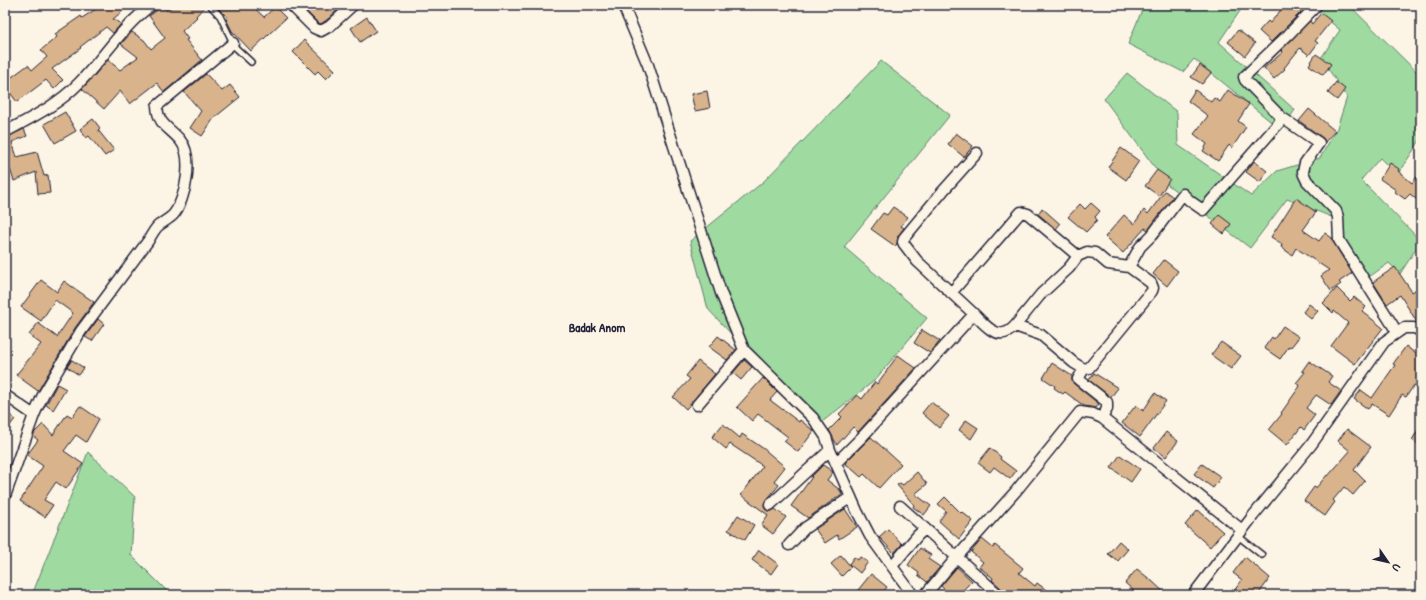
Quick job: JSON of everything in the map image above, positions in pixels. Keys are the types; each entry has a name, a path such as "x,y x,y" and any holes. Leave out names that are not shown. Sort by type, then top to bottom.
{"street":[{"path":"5,132 58,102 79,84 128,26 152,5"},
{"path":"291,5 314,28 321,31 330,26 353,5"},
{"path":"623,5 648,65 721,293 744,350 813,418 826,437 830,450 870,536 913,595"},
{"path":"1312,7 1288,35 1244,77 1245,80 1281,117 1319,143 1305,163 1303,172 1304,175 1307,181 1336,210 1338,217 1339,240 1396,332"},
{"path":"5,496 34,415 43,395 81,331 157,227 173,215 184,196 187,162 186,150 176,134 160,121 157,113 157,106 233,43"},
{"path":"1129,267 1140,247 1152,235 1183,194 1203,210 1279,123 1281,117"},
{"path":"977,153 943,190 904,238 903,242 917,261 986,326 999,334 1007,332 1015,326 1040,294 1068,268 1078,256 1087,252 1095,253 1108,264 1129,267 1154,288 1090,368 1084,369 1074,363 1041,335 1015,326"},
{"path":"951,293 1021,212 1028,214 1078,256"},
{"path":"836,463 863,436 974,314"},
{"path":"1193,595 1240,533 1311,445 1384,342 1396,332 1404,328 1414,328 1421,331"},
{"path":"697,405 744,350"},
{"path":"1084,369 1078,379 1107,402 1107,409 1102,418"},
{"path":"5,395 34,415"},
{"path":"925,595 956,557 1016,491 1080,412 1102,418 1240,533"},
{"path":"770,505 830,450"},
{"path":"789,545 806,528 851,497"},
{"path":"900,506 999,595"},
{"path":"892,566 918,535 925,529"}],"lane":[{"path":"210,5 220,16 235,47 251,62"},
{"path":"1240,533 1262,555"}],"green space":[{"path":"1144,5 1244,5 1219,42 1295,110 1281,130 1194,59 1183,72 1128,44"},
{"path":"1314,5 1349,5 1421,76 1421,139 1397,175 1380,158 1361,180 1421,241 1400,274 1389,263 1359,284 1339,220 1287,199 1250,248 1168,185 1104,99 1127,73 1177,112 1178,145 1251,196 1277,171 1320,158 1337,128 1347,97 1321,58 1340,30 1313,7"},
{"path":"881,61 950,115 844,247 927,318 874,381 817,426 708,309 690,241 763,182"},
{"path":"88,452 135,497 131,555 171,595 28,595 34,590"}],"building":[{"path":"102,5 118,5 123,11 113,19 121,24 113,33 106,27 80,47 81,48 52,69 63,80 54,89 46,80 17,102 5,86 5,82 28,65 32,70 47,57 41,50 57,37 55,34 81,16 82,18"},
{"path":"174,5 206,5 196,16 197,17 182,31 188,39 186,40 202,60 164,92 157,83 130,104 120,91 104,109 82,89 108,60 120,70 138,57 121,44 132,32 144,40 151,49 165,38 149,16 163,6 167,11"},
{"path":"223,5 251,5 264,17 275,7 286,18 251,51 232,31 226,19 228,18 219,9"},
{"path":"300,5 343,5 321,24 318,23"},
{"path":"1285,5 1293,5 1301,12 1271,42 1259,31 1268,21 1270,23"},
{"path":"1321,13 1331,21 1315,41 1318,43 1309,55 1300,48 1284,68 1285,69 1274,79 1264,68 1283,52 1281,50 1310,21 1312,24"},
{"path":"367,17 376,31 360,42 351,28"},
{"path":"1238,30 1255,43 1245,56 1228,42"},
{"path":"304,40 335,70 326,79 318,71 315,74 293,52"},
{"path":"1316,54 1331,64 1323,75 1309,65"},
{"path":"1200,65 1211,73 1202,84 1191,77"},
{"path":"206,74 222,91 230,85 240,97 214,118 202,136 190,128 201,111 184,92"},
{"path":"1336,82 1345,89 1337,100 1328,93"},
{"path":"1195,90 1211,102 1214,98 1220,102 1228,90 1249,104 1238,121 1246,127 1232,148 1229,145 1218,161 1203,151 1207,144 1194,134 1208,116 1188,101"},
{"path":"707,91 710,108 695,111 691,94"},
{"path":"1309,109 1335,131 1325,142 1323,138 1299,121"},
{"path":"65,112 76,131 55,143 44,124"},
{"path":"93,119 100,128 98,130 114,150 105,156 89,136 86,138 80,129"},
{"path":"24,129 27,136 12,142 17,157 37,152 44,176 48,175 50,193 38,194 36,172 14,181 10,169 5,170 5,138"},
{"path":"956,133 973,146 964,157 948,144"},
{"path":"1121,148 1139,161 1126,180 1108,167"},
{"path":"1254,161 1267,171 1260,182 1246,172"},
{"path":"1390,163 1399,169 1398,171 1412,183 1421,172 1421,203 1410,194 1405,199 1395,192 1396,190 1380,179"},
{"path":"1157,170 1170,179 1159,196 1145,186"},
{"path":"1165,191 1173,197 1148,230 1145,228 1123,253 1105,237 1124,215 1134,224 1144,210 1148,214"},
{"path":"1296,198 1316,212 1303,230 1319,241 1325,233 1332,238 1352,273 1339,282 1341,284 1331,291 1321,276 1329,270 1296,248 1292,255 1281,247 1282,244 1271,237"},
{"path":"1091,203 1100,211 1095,217 1097,220 1086,232 1068,217 1080,204 1085,209"},
{"path":"893,207 908,217 901,226 904,228 898,236 897,244 895,246 871,229 883,213 887,215"},
{"path":"1042,208 1060,224 1056,229 1038,214"},
{"path":"1219,215 1231,224 1224,234 1212,224"},
{"path":"1164,260 1178,271 1167,286 1153,274"},
{"path":"1395,267 1412,292 1421,286 1421,324 1417,322 1400,295 1387,304 1373,282"},
{"path":"41,280 57,292 64,281 94,302 75,328 38,391 16,375 41,344 29,335 38,323 57,337 73,313 55,300 41,321 21,307"},
{"path":"1337,288 1350,301 1354,297 1366,307 1362,311 1383,328 1355,364 1331,346 1348,323 1334,311 1333,313 1323,303"},
{"path":"1309,304 1318,311 1311,319 1303,312"},
{"path":"98,319 104,324 92,341 85,337"},
{"path":"1283,326 1299,337 1291,347 1289,346 1280,359 1264,348 1272,337 1274,339"},
{"path":"922,330 940,341 930,353 914,343"},
{"path":"718,336 736,350 727,360 709,347"},
{"path":"1221,342 1241,356 1231,369 1211,355"},
{"path":"1406,346 1421,358 1421,390 1414,385 1406,397 1402,395 1389,415 1372,404 1368,409 1354,399 1361,390 1372,398"},
{"path":"898,355 916,368 858,432 853,427 837,445 829,430 842,417 839,414 857,395 862,399 875,382 877,384"},
{"path":"72,360 84,368 79,375 67,367"},
{"path":"744,360 752,367 741,380 733,373"},
{"path":"698,361 715,374 686,409 673,397 690,379 686,376"},
{"path":"1309,361 1332,376 1328,382 1341,391 1331,405 1316,395 1306,408 1315,415 1304,430 1301,427 1287,445 1269,430 1282,414 1281,413 1300,386 1296,383 1305,372 1302,371"},
{"path":"1052,363 1072,376 1072,381 1074,384 1099,404 1096,408 1084,406 1065,392 1063,394 1054,388 1055,386 1043,378"},
{"path":"1094,373 1118,388 1111,397 1089,380"},
{"path":"763,378 777,392 770,400 799,422 800,420 814,431 798,452 784,441 788,437 758,414 752,421 737,407"},
{"path":"57,384 66,389 53,410 46,405"},
{"path":"1155,393 1166,401 1140,437 1122,423 1136,405 1143,411"},
{"path":"931,402 949,416 939,428 922,413"},
{"path":"80,406 99,419 86,442 76,435 64,451 83,464 66,489 56,482 44,500 53,505 45,517 20,501 43,466 27,455 38,440 33,436 35,432 43,424 53,435 67,414 72,417"},
{"path":"5,411 15,419 5,432"},
{"path":"966,420 978,428 971,439 959,430"},
{"path":"723,424 740,438 742,434 764,449 785,467 774,481 779,485 764,503 765,509 768,511 775,509 786,517 773,534 761,525 768,515 741,495 763,466 730,444 726,449 712,437"},
{"path":"1421,425 1421,446 1412,440"},
{"path":"1347,429 1371,447 1354,470 1365,481 1353,495 1344,487 1333,500 1335,502 1325,516 1304,501 1314,487 1316,488 1327,475 1328,476 1350,451 1338,441"},
{"path":"1166,432 1178,441 1166,457 1154,448"},
{"path":"871,437 901,464 879,488 864,474 861,477 845,463"},
{"path":"990,448 1001,457 1000,459 1016,471 1010,479 994,467 990,472 978,463"},
{"path":"1120,455 1140,469 1131,482 1111,468"},
{"path":"1202,464 1221,477 1213,488 1194,474"},
{"path":"823,465 833,472 827,480 840,490 842,494 808,518 791,506 811,477"},
{"path":"917,472 927,484 915,494 931,506 924,515 913,507 914,505 897,485 900,483 903,485"},
{"path":"945,497 961,513 962,512 973,521 959,539 939,521 946,511 938,504"},
{"path":"845,509 857,527 839,539 837,535 825,543 815,529"},
{"path":"1198,510 1223,532 1210,547 1185,525"},
{"path":"738,515 754,525 745,540 728,530"},
{"path":"888,529 902,544 894,553 879,537"},
{"path":"982,539 993,548 995,545 1023,568 1019,573 1035,586 1037,583 1053,595 1006,595 1003,590 992,580 993,578 979,567 983,562 971,552"},
{"path":"1119,541 1128,549 1118,561 1108,554"},
{"path":"920,548 931,555 928,559 940,567 927,582 918,575 919,573 908,565"},
{"path":"759,550 778,564 771,574 752,560"},
{"path":"841,555 851,567 842,576 831,564"},
{"path":"854,557 858,560 860,557 868,562 860,573 849,564"},
{"path":"1245,557 1270,578 1258,595 1252,592 1250,595 1231,595 1242,580 1233,573"},
{"path":"957,567 972,581 958,595 950,595 941,586"},
{"path":"1137,569 1167,595 1128,595 1133,590 1125,583"},
{"path":"871,574 887,587 881,595 854,595"}],"district":[{"name":"Badak Anom","path":"597,327"}]}
